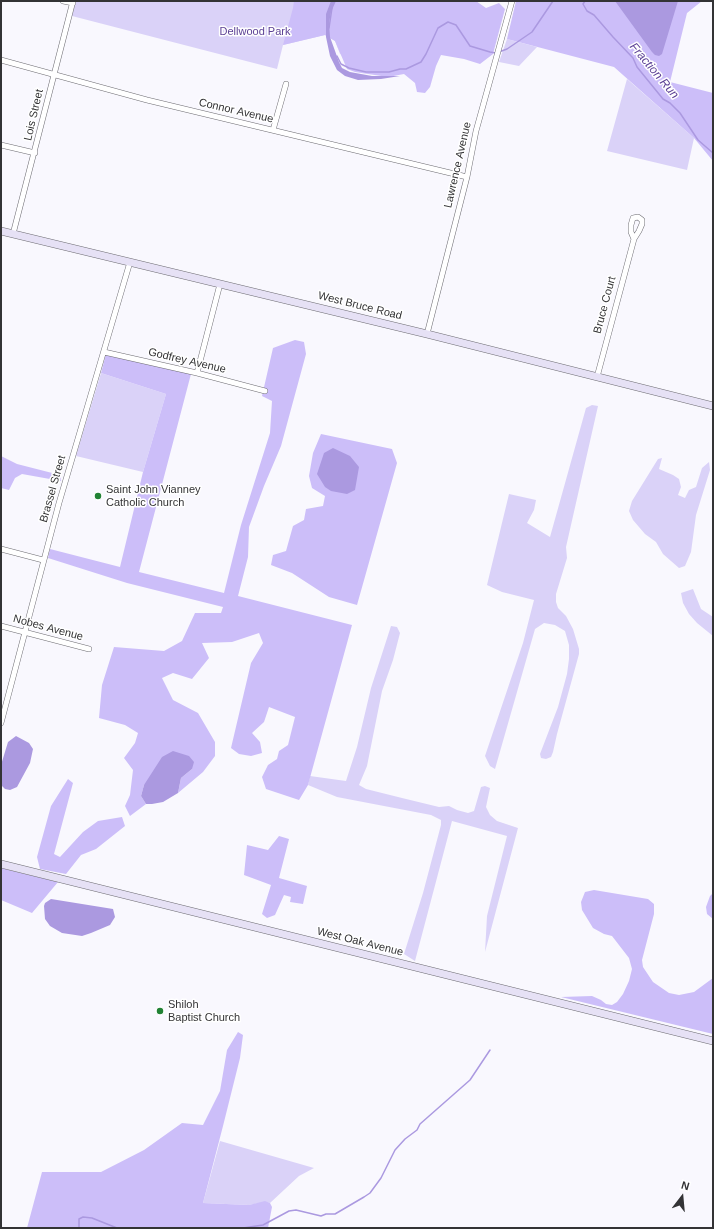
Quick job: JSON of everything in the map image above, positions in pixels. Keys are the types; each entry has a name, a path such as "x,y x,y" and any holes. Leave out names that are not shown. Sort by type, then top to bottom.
{"street":[{"path":"63,1 73,2"},
{"name":"Lawrence Avenue","path":"426,334 467,178 476,130 512,1"},
{"name":"Lois Street","path":"14,234 73,2"},
{"name":"Connor Avenue","path":"1,60 147,100 467,178"},
{"path":"273,130 286,84"},
{"path":"1,144 35,153"},
{"name":"West Bruce Road","path":"1,231 426,334 713,406"},
{"name":"Bruce Court","path":"597,377 634,239"},
{"name":"Brassel Street","path":"1,723 3,706 25,632 43,560 130,262"},
{"path":"197,373 220,284"},
{"name":"Godfrey Avenue","path":"104,352 197,373 265,391"},
{"path":"1,549 43,560"},
{"name":"Nobes Avenue","path":"1,626 89,649"},
{"name":"West Oak Avenue","path":"1,864 713,1041"}],"green space":[{"name":"Dellwood Park","path":"76,1 403,1 394,67 340,54 335,41 325,35 283,45 277,69 72,16"},
{"path":"507,39 537,47 519,66 499,62"},
{"path":"627,79 694,138 687,170 607,151"},
{"path":"101,373 166,394 143,472 76,456"},
{"path":"592,405 598,406 566,547 567,558 556,594 558,608 566,616 573,629 579,654 553,752 551,757 546,759 541,758 540,754 558,707 567,674 569,645 565,631 555,625 544,623 535,629 495,769 490,766 485,756 523,643 534,600 502,592 487,585 509,494 536,500 534,510 527,523 550,537 586,408"},
{"path":"662,458 659,469 679,479 681,487 678,495 685,498 689,490 696,487 702,468 709,462 710,470 696,515 691,552 685,566 679,568 663,554 656,542 645,534 633,520 629,511 632,501 658,459"},
{"path":"693,589 701,609 713,617 713,636 697,623 689,614 683,603 681,593"},
{"path":"391,626 397,627 400,633 393,660 382,691 367,766 359,785 366,789 439,807 449,806 468,813 474,811 481,787 485,786 490,788 486,807 490,815 497,821 518,828 485,952 487,916 507,836 452,821 415,961 404,954 423,893 441,820 431,815 337,797 308,785 310,776 346,781 357,747 371,688"},
{"path":"220,1141 314,1168 299,1176 270,1203 265,1202 249,1205 203,1203"}],"shaded area":[{"path":"294,1 476,1 486,8 499,3 505,9 493,54 480,64 464,59 441,55 430,87 425,93 417,92 415,83 404,74 388,77 355,72 347,69 335,41 325,35 283,45"},
{"path":"331,1 336,1 331,12 329,23 330,37 342,68 350,72 372,76 400,76 358,80 345,76 337,70 330,56 326,37 326,14"},
{"path":"516,1 702,1 687,13 670,82 713,93 713,161 694,138 614,67 507,39"},
{"path":"615,1 678,1 662,54 659,56 652,52"},
{"path":"295,340 304,342 306,354 281,446 249,527 248,557 238,596 352,625 308,785 299,800 266,789 262,777 268,765 277,759 279,751 288,745 295,717 269,707 264,722 252,733 260,742 262,753 251,756 239,754 231,748 251,663 263,643 259,633 232,642 202,643 209,658 192,679 173,673 162,678 173,700 198,713 215,742 215,756 203,772 178,793 181,778 192,769 144,785 141,796 146,804 130,816 125,806 130,795 133,770 124,758 135,743 138,733 125,725 99,718 102,685 114,647 164,651 182,641 195,613 221,613 223,607 127,583 48,558 50,549 120,567 143,472 166,394 101,373 106,354 191,374 139,572 224,593 241,525 270,433 272,401 262,396 273,348"},
{"path":"321,434 392,449 397,463 357,605 329,597 292,573 271,565 273,555 286,551 293,526 304,520 306,509 323,506 325,496 312,488 309,476 313,453"},
{"path":"333,448 350,456 359,467 355,490 347,494 331,491 325,487 317,474 324,453"},
{"path":"1,456 17,464 60,475 61,481 22,474 15,478 9,490 1,488"},
{"path":"16,736 29,743 33,749 30,763 17,787 10,790 5,789 1,785 1,765 8,742"},
{"path":"173,751 189,756 194,762 192,769 181,778 178,793 163,802 146,804 141,796 144,785 162,757"},
{"path":"68,779 73,783 54,854 60,857 83,832 98,821 122,817 125,826 96,849 81,855 66,874 40,869 37,857 51,806"},
{"path":"279,836 289,839 279,878 307,886 303,904 290,902 291,897 284,895 275,915 267,918 262,914 271,885 244,875 247,845 268,850"},
{"path":"1,868 58,882 32,913 1,900"},
{"path":"594,890 648,899 654,904 654,914 642,960 643,967 653,982 669,993 679,995 694,992 713,978 713,1034 561,997 592,996 606,1004 612,1005 617,1002 623,994 629,981 632,969 629,958 612,936 604,934 593,928 582,910 581,902 585,892"},
{"path":"713,893 713,919 707,914 706,907 710,896"},
{"path":"51,899 113,909 115,917 110,925 82,936 62,933 50,926 45,919 44,906 45,903"},
{"path":"238,1032 243,1035 240,1058 203,1203 249,1205 265,1201 270,1203 272,1207 268,1228 27,1228 42,1172 101,1172 144,1150 182,1123 203,1125 220,1091 227,1050"}],"waterway":[{"name":"Fraction Run","path":"499,52 507,49 532,32 553,1"},
{"name":"Fraction Run","path":"585,1 583,4 587,11 594,15 633,58 637,67 663,99 670,103 680,113 698,140 713,153"},
{"name":"Fraction Run","path":"329,28 332,8"},
{"name":"Fraction Run","path":"337,56 341,64 349,68 366,72 389,72 406,69 421,62 438,28 448,22 456,25 470,46 496,53"},
{"path":"243,1228 263,1225 289,1211 296,1210 321,1216 326,1214 335,1214 370,1193 381,1178 395,1150 405,1139 417,1130 420,1124 470,1080 490,1050"},
{"path":"79,1228 79,1219 83,1217 92,1218 117,1228"}],"place":[{"name":"Saint John Vianney Catholic Church","path":"98,496"},
{"name":"Shiloh Baptist Church","path":"160,1011"}]}
